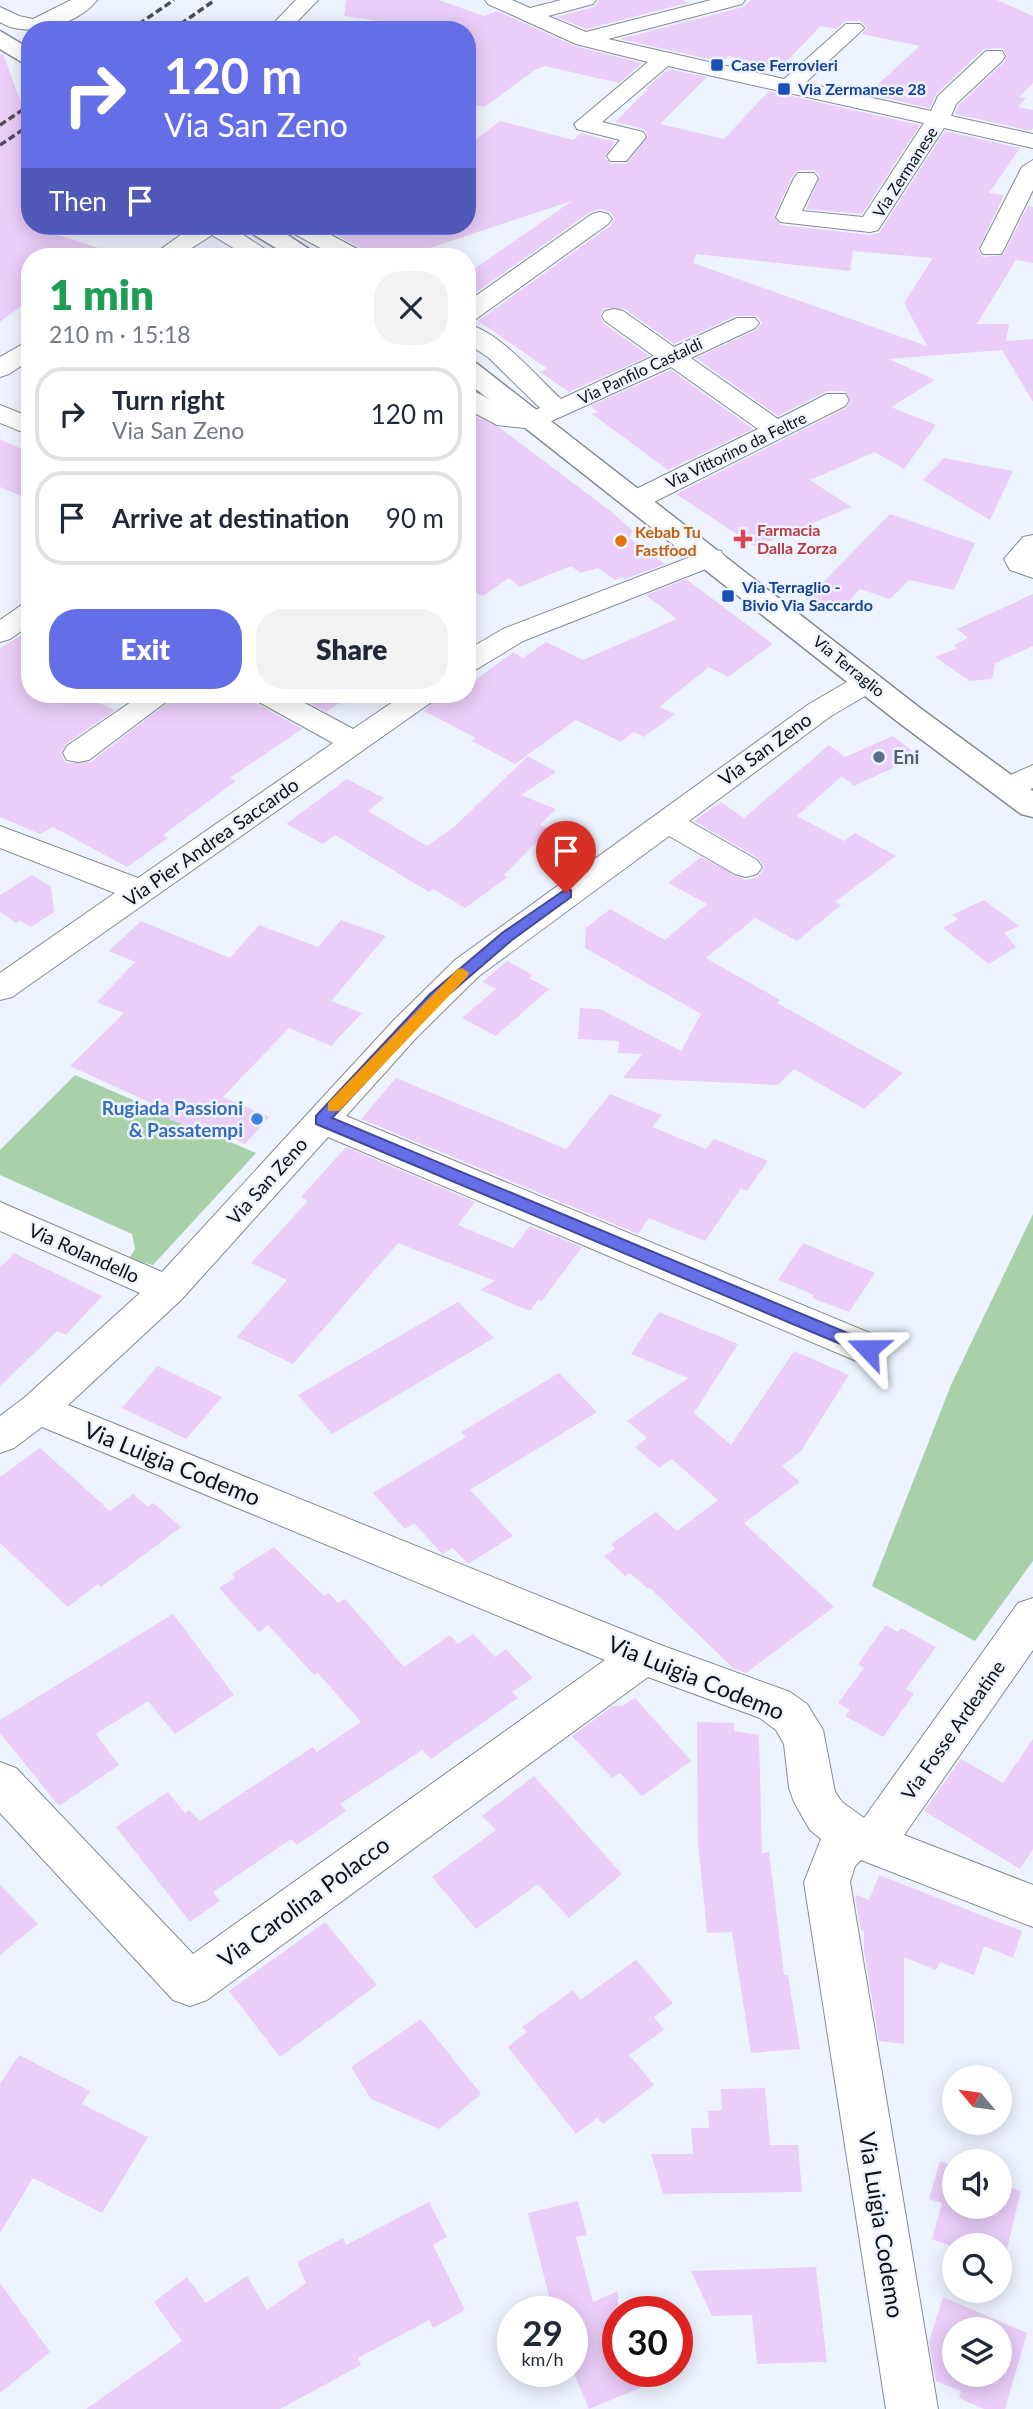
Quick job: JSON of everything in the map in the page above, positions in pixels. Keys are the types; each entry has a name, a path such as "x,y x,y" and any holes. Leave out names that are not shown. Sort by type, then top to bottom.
{"main road":[{"path":"0,38 21,53"},
{"path":"272,235 293,248"},
{"name":"Via Terraglio","path":"476,375 537,413 636,500 868,682 1025,790"}],"street":[{"path":"45,21 87,0"},
{"name":"Via Zermanese","path":"495,0 583,39 1033,141"},
{"path":"527,15 586,0"},
{"path":"583,39 735,0"},
{"path":"291,21 318,2"},
{"path":"308,21 318,2"},
{"path":"0,13 15,25 21,26"},
{"path":"789,86 853,29"},
{"path":"939,118 946,101 995,56"},
{"path":"618,156 635,137 585,124 664,59"},
{"name":"Via Zermanese","path":"806,178 788,217 870,225 939,118"},
{"path":"992,249 1033,167"},
{"path":"476,308 600,219"},
{"path":"176,248 197,235"},
{"path":"227,235 249,248"},
{"path":"314,235 337,248"},
{"path":"614,316 777,430"},
{"name":"Via Panfilo Castaldi","path":"537,413 746,323"},
{"name":"Via Terraglio","path":"476,337 498,353 537,413"},
{"path":"0,369 21,354"},
{"name":"Via Vittorino da Feltre","path":"636,500 836,400"},
{"path":"476,404 494,417 506,421 537,413"},
{"path":"0,412 21,422"},
{"path":"1033,543 1018,559 1020,564 1033,570"},
{"path":"476,654 513,635 711,557"},
{"path":"0,633 21,618"},
{"name":"Via San Zeno","path":"0,1437 38,1409 167,1290 405,1029 467,968 837,698 868,682"},
{"path":"78,753 149,703"},
{"path":"283,703 355,742"},
{"name":"Via Pier Andrea Saccardo","path":"0,989 411,703"},
{"path":"666,821 746,867"},
{"path":"0,836 141,891"},
{"path":"321,1120 868,1349"},
{"name":"Via Rolandello","path":"0,1216 167,1290"},
{"name":"Via Luigia Codemo","path":"38,1409 643,1657 775,1705 792,1714 802,1726 811,1790 826,1816 864,1839 835,1855 827,1882 912,2409"},
{"name":"Via Fosse Ardeatine","path":"864,1839 1033,1616"},
{"name":"Via Carolina Polacco","path":"0,1782 190,1984 643,1657"},
{"path":"864,1839 1033,1906"}],"green space":[{"path":"75,1075 256,1153 153,1265 129,1259 135,1249 132,1234 0,1175 0,1150"},
{"path":"1033,1214 1033,1561 975,1641 872,1586 951,1385"}],"building":[{"path":"346,0 439,0 484,16 497,11 575,46 642,63 619,83 545,66 535,70 484,107 476,105 476,21 380,21 344,16"},
{"path":"599,0 683,0 688,3 586,29 556,17 594,7"},
{"path":"751,0 997,0 1033,16 1033,83 1019,97 1026,98 1018,107 1033,110 1033,128 1031,131 955,114 958,106 1004,62 1007,55 1002,48 984,49 936,94 930,108 867,94 920,46 862,34 867,28 860,21 846,21 836,29 821,26 780,68 728,56 722,62 619,39 743,7"},
{"path":"3,54 21,102 21,235 58,235 99,248 21,248 21,306 0,322 0,55"},
{"path":"669,69 707,77 660,124 724,139 769,91 920,125 862,214 806,209 820,176 814,170 798,170 774,216 780,225 870,235 879,233 945,131 1020,148 989,193 1004,195 978,250 983,257 1003,255 1028,206 1033,207 1033,263 1016,260 977,324 1009,324 1006,341 1033,339 1033,402 1002,350 889,359 935,380 891,407 936,425 904,469 875,452 810,480 851,507 756,547 676,494 846,408 851,401 845,391 827,391 778,416 696,358 756,330 762,323 757,316 736,316 674,344 625,309 604,308 600,315 603,323 649,356 569,392 540,372 548,369 478,321 610,226 615,219 610,212 601,209 590,212 476,292 476,268 572,201 476,233 476,139 500,121 573,140 581,133 615,142 605,157 610,164 626,164 648,136 644,129 615,122 648,89 645,89","holes":["853,251 933,258 904,303 927,346 693,263 696,254 850,271"]},
{"path":"336,235 469,235 429,248 360,248"},
{"path":"671,370 753,429 668,470 592,414 598,412 590,406"},
{"path":"476,416 500,428 613,513 633,531 629,538 665,564 615,580 598,568 581,573 571,566 519,587 509,578 483,596 476,592"},
{"path":"0,439 21,449 21,496 0,487"},
{"path":"944,458 1013,471 990,520 923,480"},
{"path":"890,514 975,543 954,590 909,580 890,599 860,589 839,612 806,600"},
{"path":"686,579 773,644 728,677 709,667 659,707 675,714 644,737 634,732 621,742 576,720 515,764 472,741 476,738 424,711 432,703 476,703 476,679 513,652 523,658 546,642 583,660 677,619 646,595"},
{"path":"1033,594 1033,646 995,663 992,679 970,681 935,657 957,648 954,645 968,638 957,629"},
{"path":"21,635 21,703 99,703 115,710 65,745 61,754 67,763 91,762 167,703 256,703 302,729 230,778 236,781 163,835 168,838 127,867 53,827 40,834 0,817 0,648"},
{"path":"310,703 339,703 326,712"},
{"path":"893,736 919,756 854,786 842,776 797,816 844,841 855,833 896,856 835,902 841,905 797,941 755,918 706,958 780,1000 777,1003 903,1073 864,1109 794,1069 778,1085 623,1078 642,1054 618,1053 619,1041 578,1039 580,1008 600,1009 681,1051 701,1014 585,948 586,928 610,909 665,940 707,904 668,883 701,857 745,880 758,877 765,867 758,858 694,821 721,802 744,818 829,745 845,757"},
{"path":"528,756 556,772 521,795 556,809 540,825 549,829 504,875 508,877 465,908 433,889 429,892 335,835 323,844 286,824 347,779 384,798 368,811 427,846 454,827"},
{"path":"32,875 51,887 54,912 31,927 19,920 16,923 0,912 0,895"},
{"path":"984,900 1019,926 1004,933 1016,947 989,964 943,928 958,919 952,915"},
{"path":"341,920 386,936 331,1001 362,1013 331,1046 289,1028 223,1097 269,1117 245,1144 206,1127 201,1132 169,1119 173,1113 70,1066 124,1013 97,1002 135,962 109,951 141,921 230,958 259,925 318,947"},
{"path":"507,961 533,975 529,978 549,989 496,1036 462,1018 496,989 482,982"},
{"path":"396,1078 566,1149 610,1094 662,1115 652,1127 706,1149 714,1139 768,1161 747,1191 741,1188 705,1241 649,1218 638,1234 361,1119"},
{"path":"346,1147 475,1202 458,1225 513,1248 530,1226 582,1247 542,1301 538,1300 530,1311 480,1290 495,1281 398,1243 293,1364 237,1337 287,1280 251,1263 308,1201 301,1197"},
{"path":"803,1243 875,1273 849,1312 812,1298 814,1295 778,1280"},
{"path":"14,1253 102,1296 66,1335 57,1331 0,1386 0,1268"},
{"path":"458,1302 494,1338 332,1434 298,1395"},
{"path":"659,1312 738,1344 694,1413 731,1445 794,1351 849,1375 801,1451 782,1466 800,1482 744,1523 834,1607 746,1673 734,1669 650,1588 630,1573 625,1576 604,1556 615,1549 611,1544 656,1512 677,1531 718,1500 672,1459 659,1468 635,1447 647,1438 627,1421 688,1378 631,1354"},
{"path":"158,1366 222,1397 186,1439 122,1408"},
{"path":"559,1373 597,1412 470,1490 513,1536 468,1564 453,1548 442,1554 414,1523 405,1529 373,1493 466,1437 461,1432"},
{"path":"40,1448 110,1511 133,1494 148,1507 153,1503 181,1527 101,1587 98,1584 68,1607 0,1543 0,1477"},
{"path":"274,1547 324,1596 329,1593 338,1603 345,1599 404,1667 450,1635 458,1644 473,1634 495,1657 506,1649 533,1678 512,1692 518,1698 431,1759 422,1750 340,1804 346,1811 297,1845 291,1839 213,1892 220,1901 190,1922 116,1827 168,1792 185,1813 189,1810 200,1821 313,1747 317,1752 361,1722 318,1673 314,1675 268,1625 259,1632 219,1588 235,1578 232,1574"},
{"path":"173,1614 234,1695 175,1734 148,1701 96,1734 119,1765 59,1806 0,1733 0,1720"},
{"path":"886,1625 898,1632 901,1628 936,1647 906,1689 914,1694 883,1737 845,1716 850,1710 838,1703 864,1668 858,1664"},
{"path":"635,1698 691,1761 642,1796 620,1773 612,1778 572,1736 613,1706 622,1706"},
{"path":"697,1722 734,1723 734,1731 759,1735 762,1853 769,1852 784,1975 788,1975 800,2049 751,2053 732,1932 707,1933 698,1843"},
{"path":"1033,1739 1033,1849 1020,1869 924,1811 961,1759 1003,1783"},
{"path":"534,1776 622,1874 569,1918 538,1884 476,1929 432,1877 496,1830 482,1816"},
{"path":"879,1875 1022,1931 1013,1958 984,1946 974,1975 940,1962 936,1970 904,1957 904,2044 879,2041 864,1950 864,1931 861,1930 855,1898 857,1895 869,1900"},
{"path":"0,1885 38,1924 0,1955"},
{"path":"325,1922 377,1985 280,2057 229,1991"},
{"path":"636,1960 673,2003 654,2017 664,2030 629,2055 654,2085 603,2124 597,2118 576,2134 508,2047 527,2032 522,2027 573,1990 580,2000"},
{"path":"421,2019 481,2094 439,2129 371,2099 351,2067"},
{"path":"19,2055 90,2091 82,2104 148,2137 102,2213 33,2178 0,2233 0,2084"},
{"path":"765,2088 770,2145 798,2145 802,2192 663,2194 651,2154 693,2154 691,2128 709,2128 708,2111 722,2110 721,2089"},
{"path":"940,2161 942,2203 929,2199"},
{"path":"1012,2188 1021,2191 1011,2233 942,2233 942,2243 932,2239 942,2203 942,2219 1012,2219"},
{"path":"578,2201 587,2235 576,2237 593,2302 602,2298 602,2387 643,2387 589,2409 580,2387 588,2387 588,2296 549,2296 528,2213"},
{"path":"429,2202 447,2237 433,2245 465,2310 433,2328 429,2320 358,2358 361,2365 280,2409 86,2409 182,2341 154,2302 187,2277 206,2303 247,2276 267,2310 306,2283 297,2262 343,2238 346,2245"},
{"path":"816,2267 827,2362 757,2364 752,2315 712,2316 691,2271"},
{"path":"0,2283 50,2352 0,2393"},
{"path":"942,2300 942,2303 957,2303 990,2317 942,2317 942,2383 936,2381 929,2342"},
{"path":"1012,2327 1027,2333 1012,2385"},
{"path":"951,2387 1011,2387 1005,2409 984,2409 959,2398 961,2391"}],"railway":[{"path":"143,21 174,0"},
{"path":"185,21 215,0"},
{"path":"0,125 21,111"},
{"path":"0,145 21,131"}],"slow traffic":[{"path":"333,1107 405,1029 462,973"}],"place":[{"name":"Case Ferrovieri","path":"717,65"},
{"name":"Via Zermanese 28","path":"784,89"},
{"name":"Farmacia Dalla Zorza","path":"743,539"},
{"name":"Kebab Tu Fastfood","path":"621,541"},
{"name":"Via Terraglio - Bivio Via Saccardo","path":"728,596"},
{"name":"Eni","path":"879,757"},
{"name":"Rugiada Passioni & Passatempi","path":"257,1119"}],"route":[{"path":"566,893 467,968 405,1029 321,1120 868,1349"}]}
